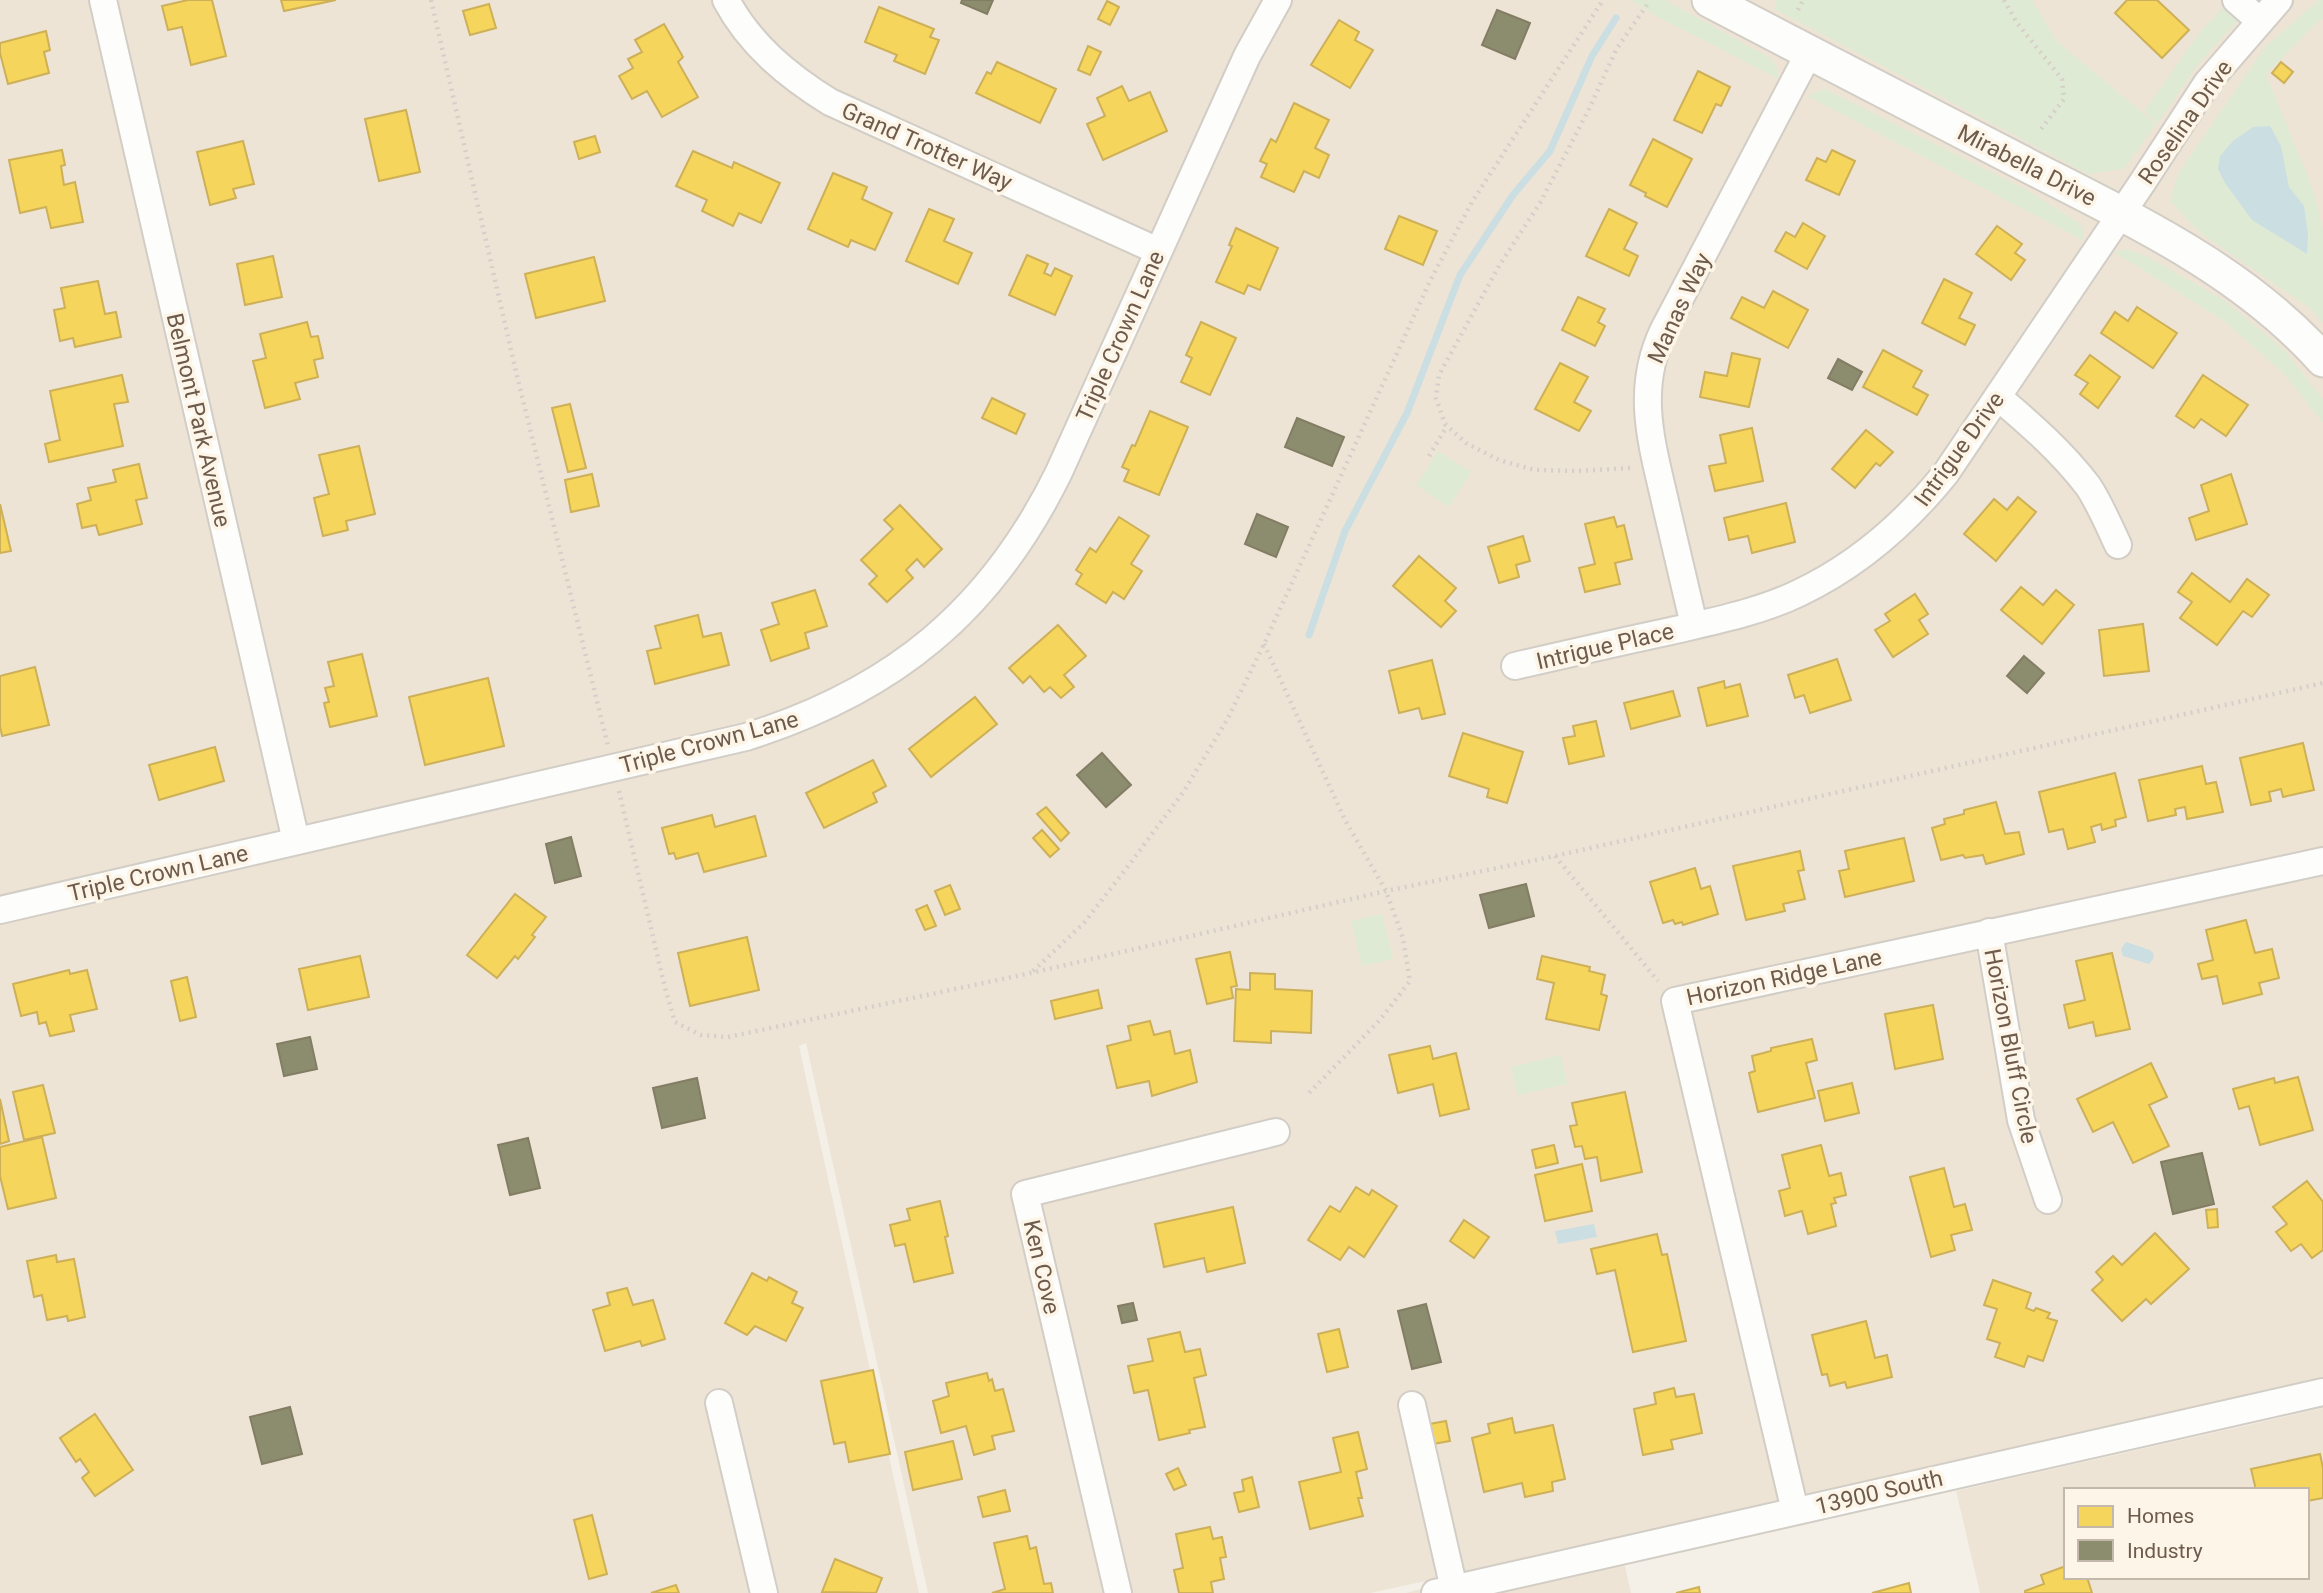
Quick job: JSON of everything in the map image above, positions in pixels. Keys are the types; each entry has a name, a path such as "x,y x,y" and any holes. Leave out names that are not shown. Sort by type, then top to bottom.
{"street":[{"name":"Belmont Park Avenue","path":"103,0 296,841"},
{"name":"Grand Trotter Way","path":"726,0 765,53 785,72 830,102 1158,251"},
{"name":"Triple Crown Lane","path":"0,910 746,737 825,709 897,667 961,613 989,582 1031,525 1059,472 1247,57 1278,0"},
{"name":"Mirabella Drive","path":"1709,0 2121,213 2200,258 2281,317 2323,360"},
{"path":"2236,0 2260,22"},
{"name":"Roselina Drive","path":"2121,213 2207,83 2279,0"},
{"name":"Manas Way","path":"1694,625 1650,435 1646,402 1650,366 1663,331 1810,53"},
{"name":"Intrigue Drive","path":"1694,625 1736,615 1798,594 1864,555 1894,531 1922,503 1946,473 2121,213"},
{"path":"1998,397 2071,466 2093,495 2118,545"},
{"name":"Intrigue Place","path":"1515,666 1694,625"},
{"name":"Horizon Ridge Lane","path":"1795,1511 1675,1001 1989,932 2322,866"},
{"name":"Horizon Bluff Circle","path":"1989,932 2021,1120 2048,1200"},
{"name":"Ken Cove","path":"1118,1593 1025,1194 1276,1132"},
{"name":"13900 South","path":"1445,1591 2323,1392"},
{"path":"719,1403 764,1593"},
{"path":"1412,1405 1445,1591"}],"path":[{"path":"431,0 516,373 610,753"},
{"path":"1031,973 1084,923 1184,791 1228,718 1430,281 1472,202 1603,0"},
{"path":"1798,10 1803,0"},
{"path":"2004,0 2017,23 2062,79 2064,99 2038,133"},
{"path":"1630,468 1535,470 1499,460 1466,443 1447,426 1436,398 1439,375 1499,266 1540,203 1617,48 1647,5"},
{"path":"1429,456 1447,426"},
{"path":"1264,644 1345,820 1386,891 1403,938 1410,981 1379,1021 1309,1093"},
{"path":"619,791 665,988 676,1022 701,1035 728,1037 1031,973 1386,891 1555,856 2323,683"},
{"path":"1555,856 1658,981"}],"shaded area":[{"path":"0,0 2323,0 2323,1377 1838,1491 1619,1539 1631,1593 1406,1593 1589,1545 1371,1593 928,1593 806,1043 799,1046 919,1593 0,1593"},
{"path":"2270,126 2281,146 2289,187 2304,206 2308,234 2307,254 2252,220 2218,169 2220,156 2233,141 2253,127"},
{"path":"2126,942 2150,950 2154,954 2153,959 2149,964 2123,956 2121,949"},
{"path":"1594,1224 1597,1237 1558,1244 1555,1231"},
{"path":"2323,1408 2323,1593 1980,1593 1956,1491"}],"green space":[{"path":"1631,0 1665,0 1772,59 1779,79 1656,16"},
{"path":"1777,0 2032,0 2057,41 2156,124 2124,169 2088,174 1774,9"},
{"path":"2230,0 2256,0 2199,63 2158,123 2144,111 2201,31"},
{"path":"2319,0 2323,0 2323,20 2266,74 2314,192 2323,230 2323,323 2311,309 2199,232 2170,201 2178,174 2265,47"},
{"path":"1825,89 2025,189 2081,224 2084,241 1807,96"},
{"path":"2127,249 2146,256 2224,300 2284,350 2323,399 2323,423 2283,373 2224,321 2114,252"},
{"path":"1438,451 1471,472 1449,507 1416,485"},
{"path":"1382,914 1393,959 1362,966 1351,921"},
{"path":"1561,1055 1567,1084 1518,1095 1511,1067"}],"building: Homes":[{"path":"188,0 212,0 226,56 191,65 182,27 168,30 162,6"},
{"path":"281,0 336,0 284,11"},
{"path":"2127,0 2157,0 2189,30 2162,58 2115,13"},
{"path":"1107,1 1119,7 1110,25 1098,19"},
{"path":"489,4 496,28 470,35 463,11"},
{"path":"879,7 934,29 930,37 939,40 925,74 894,61 897,55 865,42"},
{"path":"1339,20 1359,32 1355,40 1373,50 1350,88 1311,65"},
{"path":"664,24 683,57 678,62 698,97 662,117 647,91 632,99 619,76 633,68 628,59 642,52 635,40"},
{"path":"46,31 50,50 44,52 49,73 8,84 0,43"},
{"path":"1088,46 1101,52 1090,75 1078,70"},
{"path":"997,62 1056,89 1040,123 976,93 987,72 991,74"},
{"path":"2281,62 2293,72 2284,83 2272,73"},
{"path":"1698,71 1730,87 1721,106 1716,104 1702,133 1674,120"},
{"path":"1122,86 1129,101 1150,92 1167,131 1103,160 1087,124 1105,116 1097,98"},
{"path":"1294,103 1329,120 1315,148 1329,155 1319,178 1304,171 1294,192 1261,177 1267,164 1260,161 1271,139 1276,142"},
{"path":"406,110 420,172 379,181 365,119"},
{"path":"595,136 600,152 579,159 574,142"},
{"path":"1653,139 1692,159 1667,207 1630,185"},
{"path":"243,141 254,184 233,189 236,198 210,205 197,152"},
{"path":"62,150 65,165 61,166 64,185 75,182 83,222 51,228 46,207 20,213 9,160"},
{"path":"1832,150 1855,161 1839,195 1806,180 1817,158 1826,162"},
{"path":"693,151 732,168 734,162 780,183 761,223 739,213 733,226 702,211 707,200 676,186"},
{"path":"833,173 867,187 862,199 892,213 875,250 851,240 848,247 808,229"},
{"path":"929,209 954,219 944,241 972,253 958,284 906,261"},
{"path":"1609,209 1637,223 1624,249 1638,256 1629,276 1586,256"},
{"path":"1399,216 1437,231 1423,265 1385,249"},
{"path":"1803,223 1825,236 1807,269 1775,251 1786,232 1795,237"},
{"path":"1997,226 2022,244 2015,253 2025,260 2011,280 1976,254"},
{"path":"1236,228 1278,248 1260,290 1248,285 1244,294 1216,282 1232,246 1229,245"},
{"path":"1027,255 1048,264 1044,273 1051,276 1055,268 1072,276 1055,315 1009,295"},
{"path":"273,256 282,297 245,305 237,264"},
{"path":"594,257 605,301 536,318 525,274"},
{"path":"1944,279 1972,293 1959,318 1975,325 1965,345 1922,323"},
{"path":"98,281 105,314 116,312 121,337 75,347 73,338 60,341 54,310 65,308 61,288"},
{"path":"1773,291 1808,310 1788,348 1731,318 1742,297 1764,308"},
{"path":"1578,297 1605,309 1598,322 1605,326 1595,346 1562,330"},
{"path":"2137,307 2177,333 2153,368 2101,333 2115,312 2128,321"},
{"path":"307,322 311,337 318,336 323,358 314,360 318,377 295,383 300,399 265,408 253,361 266,358 260,334"},
{"path":"1201,322 1236,338 1210,395 1181,382 1192,358 1186,355"},
{"path":"1883,350 1922,371 1913,387 1928,395 1917,415 1863,387"},
{"path":"1732,353 1760,359 1749,407 1700,397 1705,372 1727,376"},
{"path":"2090,355 2120,377 2098,408 2080,394 2088,383 2075,375"},
{"path":"1560,363 1588,377 1574,402 1591,411 1579,431 1535,409"},
{"path":"122,375 128,402 114,404 123,446 49,462 45,444 60,440 50,391"},
{"path":"2203,375 2248,405 2226,436 2201,419 2194,428 2176,416"},
{"path":"992,398 1025,414 1016,434 982,418"},
{"path":"570,404 586,468 568,472 552,408"},
{"path":"1150,411 1188,427 1159,495 1124,481 1129,470 1122,467 1132,445 1135,446"},
{"path":"1752,428 1763,481 1715,491 1709,466 1726,463 1720,435"},
{"path":"1866,430 1893,452 1880,466 1876,463 1855,488 1832,469"},
{"path":"359,446 375,514 346,521 348,530 323,536 314,498 329,494 319,455"},
{"path":"139,464 147,498 136,500 142,524 99,535 96,525 82,528 77,504 91,500 88,488 116,482 113,470"},
{"path":"592,474 599,506 571,512 565,480"},
{"path":"2231,474 2247,524 2196,540 2189,518 2209,511 2201,485"},
{"path":"2018,497 2036,512 1996,561 1964,534 1994,499 2007,510"},
{"path":"1786,503 1795,542 1752,553 1748,536 1729,540 1724,518"},
{"path":"0,504 11,551 0,553"},
{"path":"900,505 942,549 924,567 917,559 906,570 913,578 887,602 869,584 877,576 861,560 893,529 884,520"},
{"path":"1119,517 1149,536 1131,564 1142,571 1124,599 1113,592 1106,603 1076,584 1082,574 1076,570 1090,548 1096,552"},
{"path":"1614,517 1617,527 1624,525 1632,559 1615,563 1620,584 1585,592 1579,568 1595,564 1585,524"},
{"path":"1523,536 1530,561 1516,565 1519,577 1499,583 1488,547"},
{"path":"1419,556 1456,588 1445,601 1456,611 1441,627 1393,586"},
{"path":"2192,573 2230,602 2247,579 2269,595 2252,617 2243,611 2217,645 2180,618 2192,602 2178,592"},
{"path":"2021,587 2043,605 2056,590 2074,605 2042,644 2001,610"},
{"path":"815,590 827,626 805,633 809,648 771,661 761,630 779,624 772,603"},
{"path":"1915,594 1928,614 1919,620 1928,634 1893,657 1875,630 1890,621 1885,614"},
{"path":"698,615 703,637 721,633 729,665 655,684 647,651 661,648 655,626"},
{"path":"2143,624 2149,671 2104,676 2099,630"},
{"path":"1058,625 1086,656 1064,675 1074,687 1061,698 1050,687 1044,692 1030,676 1023,683 1009,668"},
{"path":"362,654 377,716 330,727 324,703 329,702 325,688 334,686 328,662"},
{"path":"1837,659 1851,700 1810,713 1804,695 1795,698 1788,675"},
{"path":"1432,660 1445,714 1422,719 1419,708 1399,713 1389,671"},
{"path":"35,667 49,725 2,736 0,676"},
{"path":"488,678 504,746 425,765 409,697"},
{"path":"1724,681 1725,688 1740,684 1748,716 1707,726 1698,688"},
{"path":"1673,691 1680,716 1631,729 1624,703"},
{"path":"975,697 997,724 931,777 909,749"},
{"path":"1596,721 1604,756 1569,764 1563,738 1575,736 1573,726"},
{"path":"1463,733 1523,752 1507,803 1487,797 1489,789 1449,776"},
{"path":"2303,743 2314,790 2283,797 2281,789 2269,792 2271,801 2251,805 2240,758"},
{"path":"215,747 224,781 159,800 149,765"},
{"path":"873,760 886,786 873,793 877,802 824,828 806,793"},
{"path":"2202,766 2206,784 2216,782 2223,812 2187,819 2185,807 2175,809 2176,815 2148,821 2139,780"},
{"path":"2115,773 2126,817 2115,820 2116,826 2102,830 2101,824 2091,827 2095,842 2068,849 2063,829 2049,832 2039,792"},
{"path":"1996,802 2005,834 2019,832 2024,854 1986,864 1983,855 1965,858 1963,855 1941,860 1932,828 1945,824 1944,819 1964,814 1964,810"},
{"path":"1046,807 1069,833 1061,841 1037,814"},
{"path":"712,815 715,827 755,816 766,856 704,872 698,853 676,859 674,853 669,854 662,828"},
{"path":"1042,830 1059,849 1050,857 1033,838"},
{"path":"1904,838 1914,881 1845,897 1839,871 1849,869 1845,851"},
{"path":"1800,851 1804,870 1798,871 1805,899 1783,904 1785,911 1746,920 1733,866"},
{"path":"1695,868 1701,889 1710,886 1718,914 1683,925 1682,922 1675,924 1673,920 1663,923 1650,882"},
{"path":"950,885 960,909 945,915 935,891"},
{"path":"515,894 546,917 518,959 515,956 497,978 467,955"},
{"path":"927,905 936,926 925,930 916,910"},
{"path":"2246,920 2255,953 2272,949 2279,978 2259,983 2262,994 2223,1004 2217,976 2202,979 2198,964 2213,960 2206,930"},
{"path":"747,937 759,990 690,1006 678,953"},
{"path":"1230,952 1237,986 1231,987 1233,998 1207,1004 1196,959"},
{"path":"2112,953 2130,1029 2096,1036 2093,1022 2069,1028 2064,1005 2085,1000 2076,961"},
{"path":"360,956 369,997 308,1010 299,969"},
{"path":"1542,956 1590,967 1589,971 1605,975 1601,994 1607,996 1599,1030 1546,1019 1554,983 1537,979"},
{"path":"69,970 70,974 87,970 97,1009 70,1015 74,1031 50,1036 46,1022 39,1024 37,1012 21,1016 13,984"},
{"path":"1250,973 1275,974 1275,989 1312,991 1311,1033 1271,1031 1271,1043 1234,1041 1236,989 1250,990"},
{"path":"187,977 196,1017 180,1021 171,981"},
{"path":"1098,990 1102,1008 1055,1019 1051,1001"},
{"path":"1933,1005 1943,1059 1895,1069 1885,1014"},
{"path":"1150,1021 1154,1035 1170,1031 1175,1054 1190,1050 1197,1082 1152,1096 1149,1081 1117,1088 1107,1046 1131,1040 1128,1026"},
{"path":"1812,1039 1817,1060 1806,1063 1815,1098 1758,1112 1749,1073 1755,1071 1752,1056 1771,1051 1771,1048"},
{"path":"1430,1046 1433,1059 1456,1053 1469,1109 1440,1116 1433,1084 1398,1093 1389,1055"},
{"path":"2151,1063 2167,1097 2149,1105 2169,1146 2133,1163 2113,1122 2093,1132 2077,1099"},
{"path":"2298,1077 2313,1130 2260,1145 2249,1106 2239,1109 2233,1089 2274,1078 2275,1083"},
{"path":"1852,1083 1859,1113 1825,1121 1818,1091"},
{"path":"43,1085 55,1133 24,1140 13,1092"},
{"path":"1625,1092 1642,1172 1601,1181 1597,1157 1585,1159 1582,1146 1575,1147 1570,1126 1577,1125 1572,1103"},
{"path":"0,1099 9,1141 0,1144"},
{"path":"42,1137 56,1198 8,1209 0,1176 0,1147"},
{"path":"1554,1145 1558,1163 1536,1168 1532,1150"},
{"path":"1821,1145 1829,1176 1841,1173 1846,1195 1834,1198 1836,1203 1831,1204 1836,1226 1808,1234 1802,1211 1785,1216 1779,1191 1790,1188 1782,1155"},
{"path":"1582,1164 1592,1211 1545,1221 1535,1175"},
{"path":"1944,1168 1954,1207 1965,1204 1972,1230 1951,1235 1955,1250 1931,1257 1910,1177"},
{"path":"2307,1181 2323,1202 2323,1250 2312,1258 2301,1244 2291,1251 2276,1232 2287,1224 2273,1207"},
{"path":"1356,1187 1369,1195 1372,1190 1397,1206 1364,1257 1349,1247 1340,1260 1308,1240 1330,1206 1340,1212"},
{"path":"940,1201 953,1273 914,1282 905,1244 895,1246 890,1225 910,1220 907,1209"},
{"path":"1233,1207 1245,1263 1207,1272 1204,1258 1164,1267 1155,1224"},
{"path":"2217,1209 2218,1227 2208,1228 2206,1210"},
{"path":"1464,1220 1489,1237 1474,1258 1450,1241"},
{"path":"2155,1233 2189,1269 2151,1304 2146,1299 2122,1321 2092,1290 2103,1280 2096,1272 2113,1256 2122,1265"},
{"path":"1657,1234 1662,1255 1667,1254 1686,1341 1633,1352 1615,1270 1597,1274 1591,1249"},
{"path":"56,1255 57,1262 74,1259 85,1317 68,1321 67,1316 47,1320 42,1295 34,1297 27,1261"},
{"path":"752,1273 767,1281 769,1277 797,1292 792,1303 803,1308 786,1341 755,1326 747,1335 725,1323"},
{"path":"1993,1280 2031,1293 2026,1308 2050,1313 2047,1318 2057,1321 2043,1361 2028,1356 2024,1367 1995,1357 2000,1343 1987,1339 1997,1309 1984,1305"},
{"path":"627,1288 633,1305 653,1300 665,1339 642,1346 640,1341 605,1351 593,1310 610,1305 607,1293"},
{"path":"1866,1321 1875,1358 1887,1355 1892,1377 1847,1388 1845,1382 1830,1386 1827,1374 1822,1375 1812,1335"},
{"path":"1339,1329 1348,1367 1327,1372 1318,1334"},
{"path":"1180,1332 1185,1352 1200,1349 1206,1375 1194,1378 1205,1427 1159,1440 1148,1390 1134,1393 1128,1366 1153,1361 1148,1339"},
{"path":"873,1370 890,1454 849,1462 845,1442 834,1444 821,1381"},
{"path":"987,1373 989,1381 992,1379 995,1391 1003,1389 1014,1431 992,1436 995,1449 974,1455 966,1426 941,1433 933,1401 949,1396 946,1383"},
{"path":"1674,1388 1676,1397 1694,1394 1702,1433 1671,1440 1673,1449 1643,1455 1634,1409 1656,1404 1654,1393"},
{"path":"95,1414 133,1470 95,1496 82,1478 89,1472 80,1459 76,1462 60,1438"},
{"path":"1512,1418 1515,1433 1553,1425 1565,1479 1552,1482 1553,1491 1525,1497 1522,1483 1484,1492 1472,1438 1490,1433 1488,1424"},
{"path":"1446,1421 1450,1441 1433,1444 1429,1424"},
{"path":"1358,1432 1367,1469 1356,1472 1362,1498 1358,1498 1363,1516 1310,1529 1299,1482 1341,1472 1333,1438"},
{"path":"953,1441 962,1479 913,1490 905,1452"},
{"path":"2320,1454 2323,1498 2309,1501 2309,1488 2256,1488 2251,1469"},
{"path":"1178,1468 1186,1485 1174,1490 1166,1474"},
{"path":"1252,1477 1259,1507 1239,1512 1234,1493 1244,1491 1242,1480"},
{"path":"1005,1490 1010,1511 983,1517 978,1497"},
{"path":"592,1515 607,1574 589,1579 574,1520"},
{"path":"1210,1527 1213,1539 1222,1537 1226,1557 1220,1558 1224,1579 1211,1582 1213,1593 1179,1593 1174,1570 1183,1568 1176,1534"},
{"path":"1027,1536 1030,1549 1036,1547 1044,1584 1051,1583 1053,1593 992,1593 1005,1589 994,1543"},
{"path":"835,1559 882,1578 876,1593 822,1592"},
{"path":"2064,1567 2064,1579 2088,1579 2092,1593 2025,1593 2044,1584 2041,1575"},
{"path":"1909,1583 1911,1593 1872,1593"},
{"path":"676,1585 679,1593 651,1593"},
{"path":"1699,1587 1700,1593 1676,1593"}],"building: Industry":[{"path":"962,0 993,0 987,14 961,3"},
{"path":"1497,10 1530,23 1515,59 1482,45"},
{"path":"1838,359 1862,372 1852,390 1828,378"},
{"path":"1297,418 1344,437 1332,466 1285,447"},
{"path":"1257,514 1288,527 1276,557 1245,544"},
{"path":"2024,656 2044,673 2027,693 2007,676"},
{"path":"1102,753 1131,785 1106,807 1077,775"},
{"path":"571,837 581,876 555,883 546,844"},
{"path":"1526,884 1534,916 1489,928 1480,895"},
{"path":"310,1037 317,1069 284,1076 277,1044"},
{"path":"697,1078 705,1118 662,1128 653,1088"},
{"path":"528,1138 540,1188 510,1195 498,1145"},
{"path":"2202,1153 2214,1204 2173,1214 2161,1162"},
{"path":"1133,1303 1137,1320 1122,1323 1118,1306"},
{"path":"1426,1304 1441,1362 1412,1369 1398,1311"},
{"path":"290,1407 302,1454 262,1464 250,1417"}],"waterway":[{"path":"1309,635 1345,531 1407,413 1460,275 1513,195 1550,151 1592,56 1616,18"}]}
